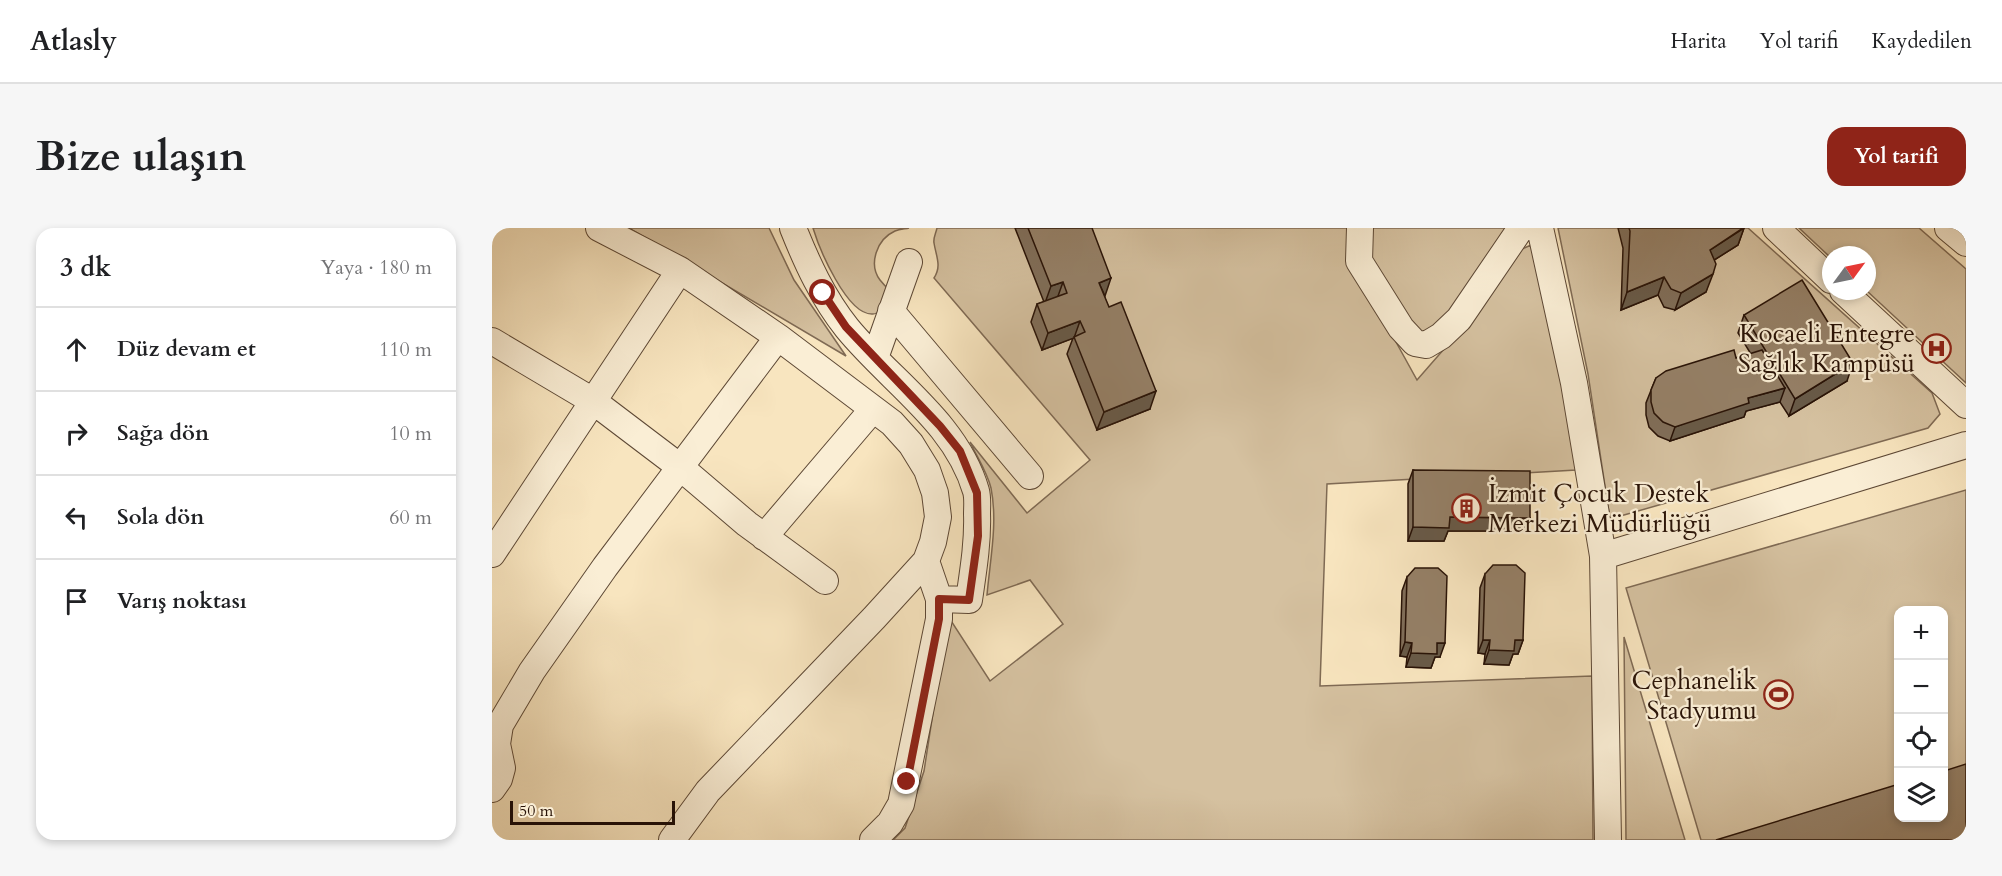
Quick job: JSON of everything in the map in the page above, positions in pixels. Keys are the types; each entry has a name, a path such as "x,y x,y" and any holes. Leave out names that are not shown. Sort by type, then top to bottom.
{"street":[{"path":"599,228 680,270 778,337 892,423 911,444 927,470 935,493 938,517 926,561 708,791 672,840"},
{"path":"793,228 823,293 846,327 940,426 960,451 977,493 978,536 969,600 939,599"},
{"path":"1360,228 1359,261 1401,328 1415,343 1426,345 1441,336 1459,319 1521,228"},
{"path":"1540,228 1574,383 1603,556 1608,840"},
{"path":"1776,228 1822,271"},
{"path":"1948,228 1966,243"},
{"path":"874,358 909,262"},
{"path":"492,554 680,270"},
{"path":"1853,300 1966,405"},
{"path":"891,311 1030,476"},
{"path":"492,789 502,768 494,742 500,725 532,671 605,567 778,337"},
{"path":"492,341 593,401 680,467 764,537 825,581"},
{"path":"764,537 873,409"},
{"path":"1603,556 1966,445"},
{"path":"873,840 890,823 901,804 939,619 939,599 926,561"}],"shaded area":[{"path":"629,228 769,228 794,280 846,356"},
{"path":"813,228 909,228 897,230 889,235 876,252 876,274 891,291 882,310 873,314 863,312 844,293 828,265"},
{"path":"937,228 1507,228 1480,278 1434,330 1396,342 1417,380 1465,325 1509,255 1531,245 1575,445 1576,470 1327,484 1320,686 1592,676 1593,840 893,840 905,828 924,771 948,616 990,681 1063,624 1030,580 987,595 993,541 993,501 987,476 970,442 1027,513 1090,460 934,278 938,265 934,241"},
{"path":"1558,228 1748,228 1822,294 1822,300 1828,300 1932,393 1940,414 1928,428 1610,519 1588,374"},
{"name":"Kocaeli Entegre Sağlık Kampüsü","path":"1799,228 1919,228 1966,269 1966,383 1876,299 1876,246 1822,246 1822,250"},
{"name":"Cephanelik Stadyumu","path":"1966,490 1966,779 1948,785 1948,606 1894,606 1894,801 1767,840 1701,840 1626,588"},
{"path":"1624,637 1685,840 1626,840"}],"building":[{"path":"1028,228 1092,228 1111,278 1099,283 1109,307 1121,302 1156,391 1104,412 1074,337 1085,332 1080,321 1048,333 1037,304 1067,293 1063,282 1051,286"},
{"path":"1629,228 1743,228 1710,250 1716,264 1713,274 1681,293 1671,289 1664,277 1627,292"},
{"path":"1802,280 1853,363 1795,399 1744,315"},
{"path":"1734,350 1736,358 1762,350 1785,388 1748,398 1749,403 1675,427 1663,422 1654,413 1651,390 1656,378 1666,371"},
{"name":"İzmit Çocuk Destek Merkezi Müdürlüğü","path":"1413,470 1530,471 1530,518 1450,517 1449,528 1413,527"},
{"path":"1493,565 1516,565 1525,573 1523,640 1515,640 1514,651 1489,650 1490,640 1483,640 1485,574"},
{"path":"1415,568 1438,568 1447,576 1445,643 1437,643 1437,654 1411,653 1412,643 1405,642 1407,577"},
{"path":"1966,764 1966,840 1716,840 1894,786 1894,822 1948,822 1948,770"}],"place":[{"name":"Kocaeli Entegre Sağlık Kampüsü","path":"1936,348"},
{"name":"İzmit Çocuk Destek Merkezi Müdürlüğü","path":"1467,508"},
{"name":"Cephanelik Stadyumu","path":"1778,695"}],"route":[{"path":"823,293 846,327 940,426 960,451 977,493 978,536 969,600 939,599 939,619 907,782"}]}
